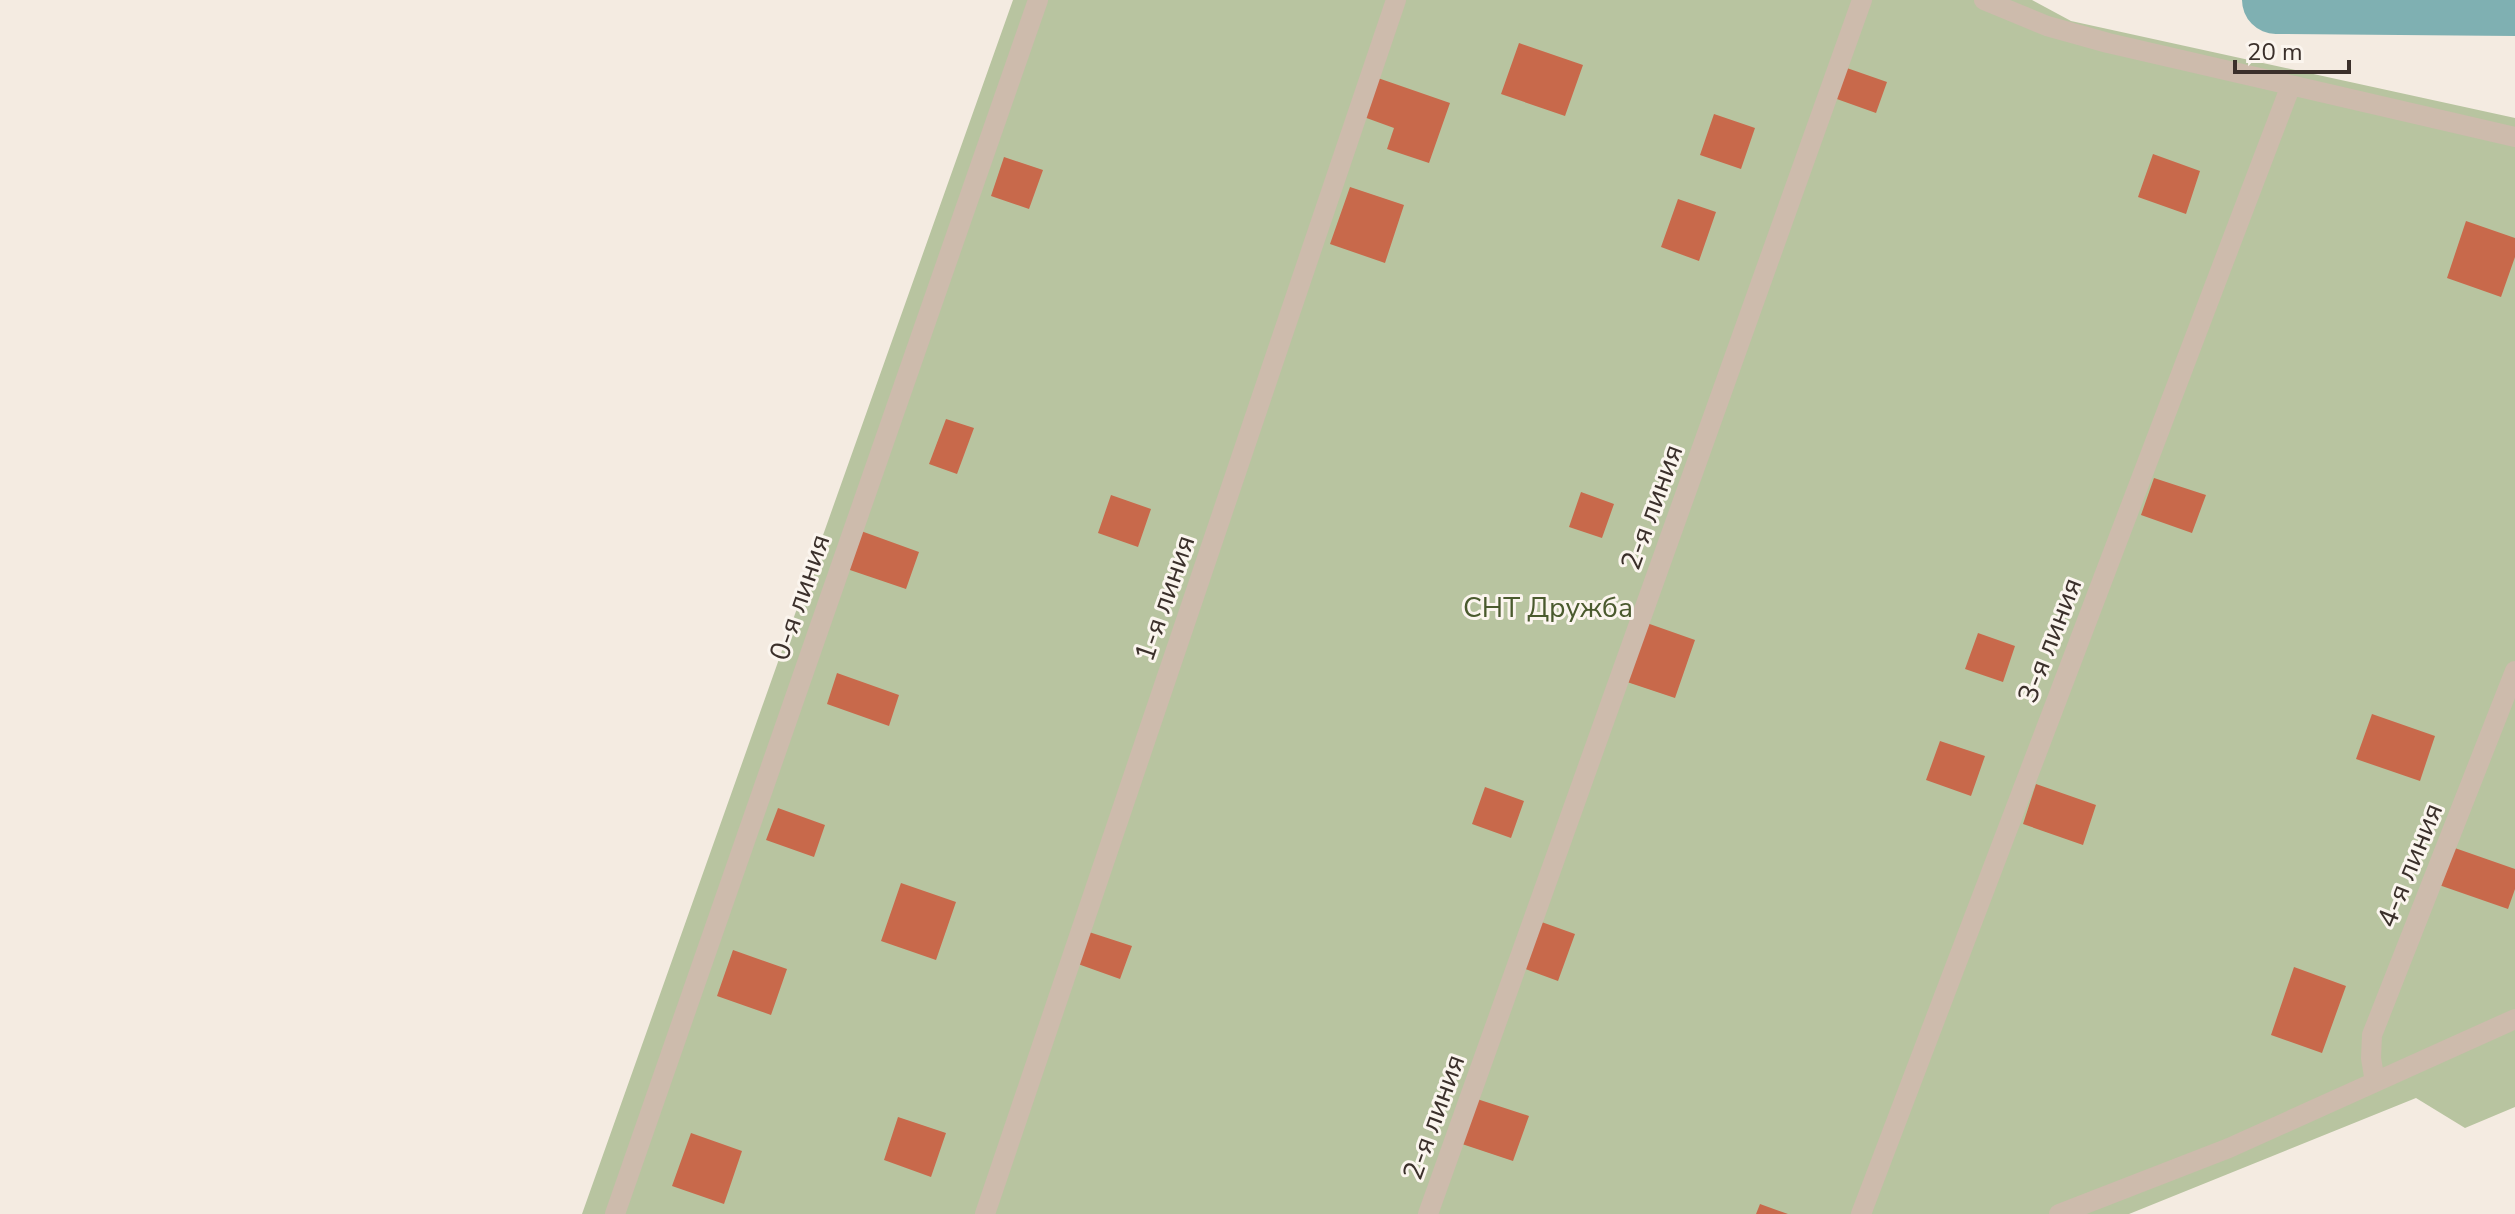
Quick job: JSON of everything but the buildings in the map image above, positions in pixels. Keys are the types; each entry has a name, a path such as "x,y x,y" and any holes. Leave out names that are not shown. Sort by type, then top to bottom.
{"street":[{"name":"0-я линия","path":"615,1214 1038,0"},
{"name":"1-я линия","path":"985,1214 1396,0"},
{"name":"2-я линия","path":"1428,1214 1862,0"},
{"path":"1984,0 2078,35 2515,137"},
{"name":"3-я линия","path":"1861,1214 2291,85"},
{"name":"4-я линия","path":"2375,1082 2371,1058 2372,1035 2515,671"},
{"path":"2059,1214 2229,1148 2515,1019"}],"green space":[{"name":"СНТ Дружба","path":"1013,0 2032,0 2071,21 2515,118 2515,1107 2465,1128 2416,1098 2129,1214 582,1214"}],"waterway":[{"path":"2276,0 2515,2"}]}
